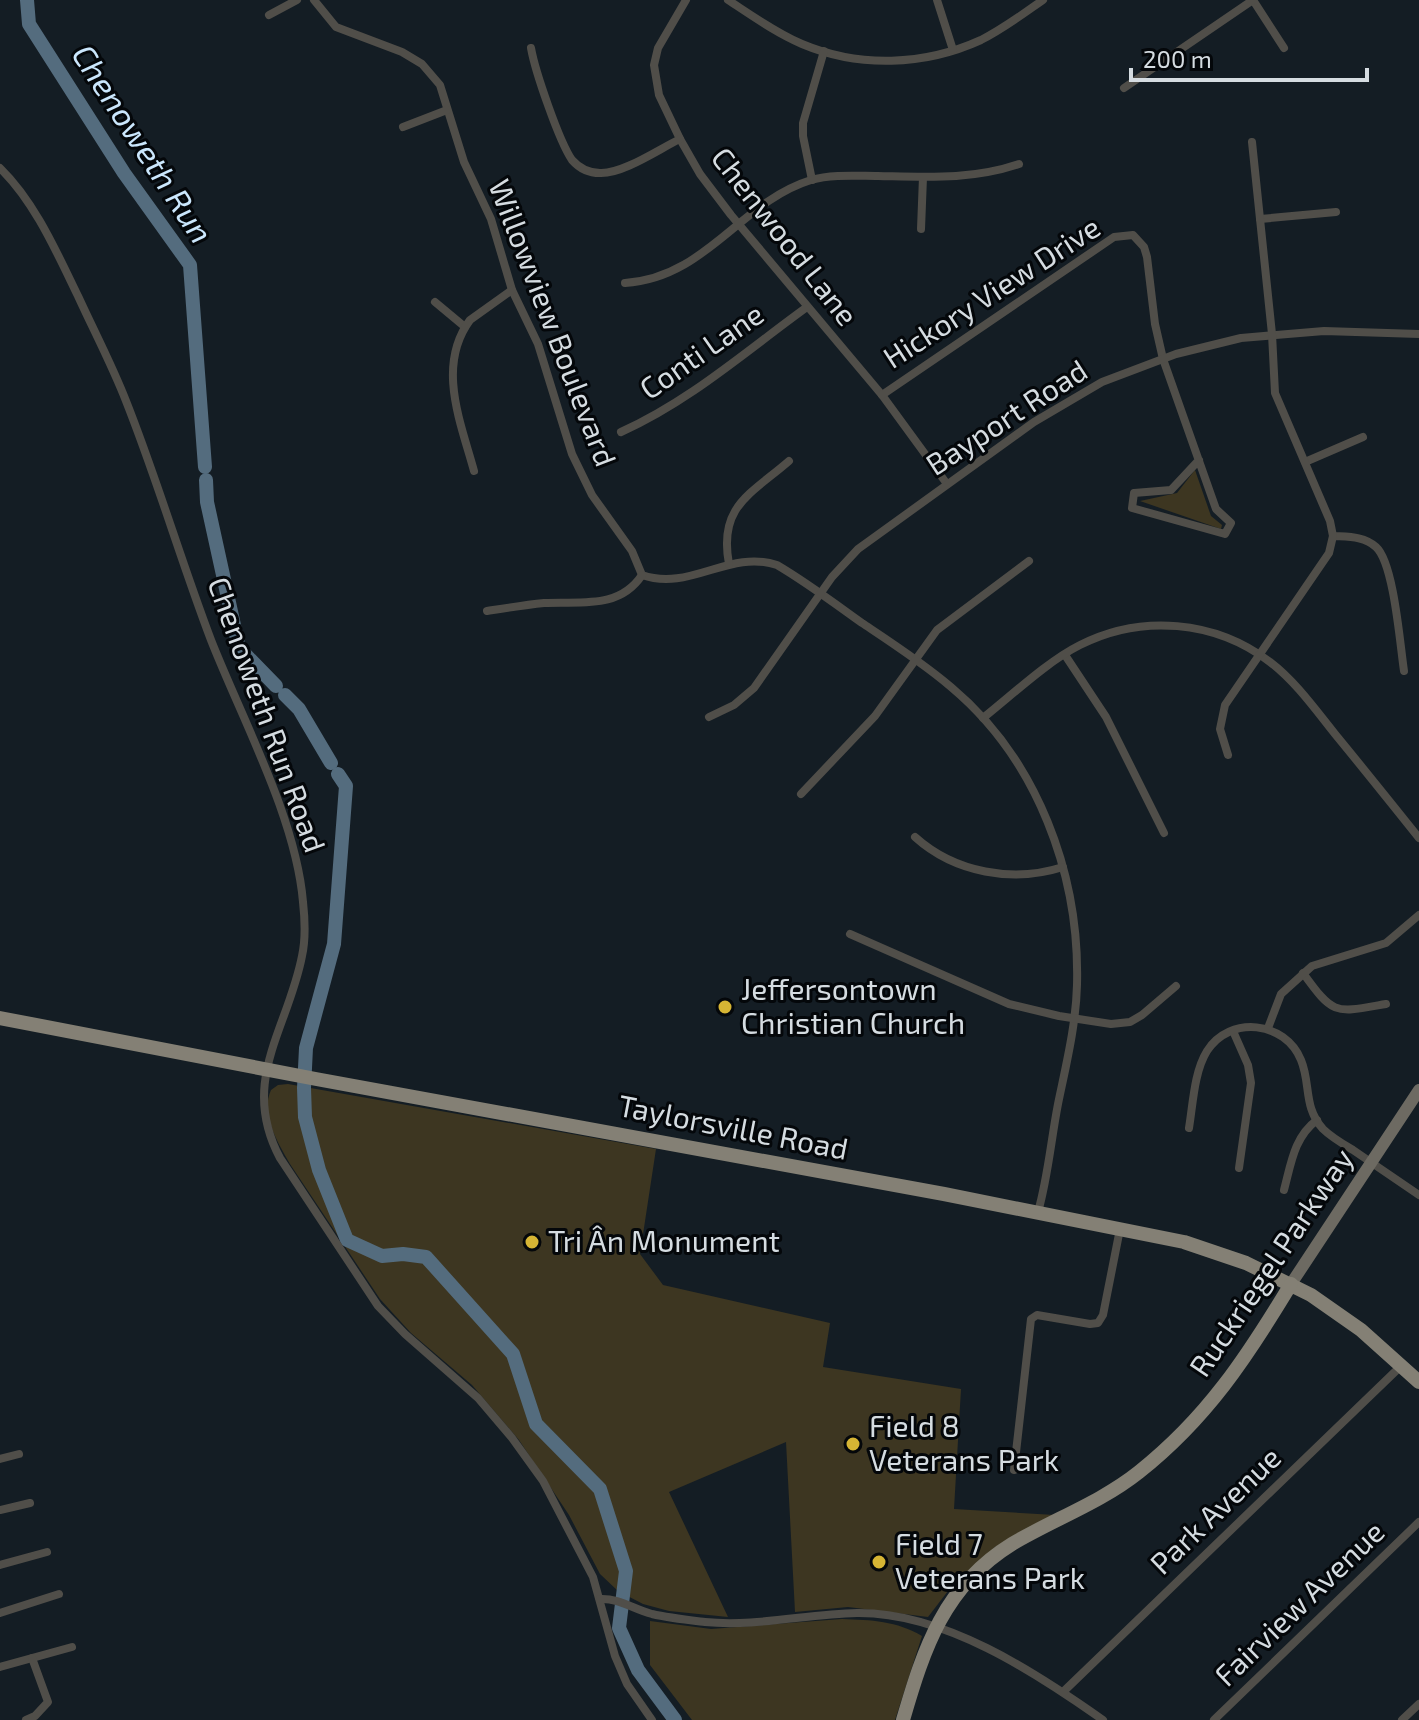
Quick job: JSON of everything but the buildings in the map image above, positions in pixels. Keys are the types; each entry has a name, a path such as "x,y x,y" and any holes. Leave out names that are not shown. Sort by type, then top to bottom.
{"main road":[{"name":"Taylorsville Road","path":"0,1018 1038,1212 1120,1228 1219,1253 1291,1284 1348,1319 1419,1382"},
{"name":"Ruckriegel Parkway","path":"903,1720 921,1658 934,1628 959,1591 988,1561 1011,1545 1103,1497 1169,1447 1198,1418 1246,1358 1419,1090"}],"street":[{"path":"269,15 297,0"},
{"name":"Willowview Boulevard","path":"314,0 327,19 344,32 389,46 422,64 440,85 464,162 491,219 512,290 538,344 572,454 592,495 632,551 642,575"},
{"name":"Chenwood Lane","path":"686,0 658,48 654,65 659,95 680,139 700,174 882,395 947,484"},
{"path":"728,0 788,37 824,51 850,58 895,62 953,50 998,31 1043,0"},
{"path":"937,0 953,50"},
{"path":"1124,88 1253,0 1284,48"},
{"path":"531,48 534,67 569,153 580,167 594,173 613,171 680,139"},
{"path":"812,180 803,123 824,51"},
{"path":"403,127 447,110"},
{"path":"1228,755 1220,729 1222,713 1329,553 1333,536 1330,521 1275,393 1252,142"},
{"path":"625,283 653,280 688,263 778,196 812,180 849,176 970,176 1019,164"},
{"name":"Chenoweth Run Road","path":"0,168 19,189 52,245 125,398 211,640 293,848 303,899 304,947 266,1069 263,1098 265,1119 280,1158 378,1306 478,1398 526,1455 568,1526 600,1599 615,1656 627,1684 652,1720"},
{"path":"921,229 923,177"},
{"path":"1260,219 1336,212"},
{"name":"Hickory View Drive","path":"882,395 1114,237 1136,236 1147,257 1155,324 1163,359 1199,460 1216,509 1231,523 1225,534 1132,508 1134,493 1171,490 1199,460"},
{"path":"474,471 452,388 453,365 465,327 480,311 512,290"},
{"path":"435,302 465,327"},
{"name":"Conti Lane","path":"621,432 673,405 753,350 807,307"},
{"name":"Bayport Road","path":"709,717 734,705 754,688 843,562 858,549 1064,403 1102,382 1224,341 1321,331 1419,334"},
{"path":"1305,462 1363,437"},
{"path":"729,564 725,534 733,513 789,461"},
{"path":"1333,536 1362,539 1382,554 1389,577 1404,671"},
{"path":"487,611 542,603 603,602 625,592 642,575 661,580 684,579 729,564 756,560 768,562 786,570 915,659 953,688 983,718 1016,761 1051,830 1074,917 1077,952 1074,1018 1038,1212"},
{"path":"801,794 875,716 937,630 1029,561"},
{"path":"983,718 1082,644 1108,633 1153,625 1193,627 1260,654 1285,675 1419,838"},
{"path":"1065,655 1106,717 1164,833"},
{"path":"915,837 934,852 975,869 998,874 1030,875 1063,867"},
{"path":"1268,1028 1281,994 1303,973 1320,962 1386,943 1419,915"},
{"path":"850,934 1009,1004 1037,1012 1111,1024 1130,1022 1142,1015 1176,986"},
{"path":"1303,973 1323,1000 1334,1009 1346,1011 1386,1004"},
{"path":"1189,1128 1198,1076 1206,1052 1221,1036 1233,1031 1268,1028 1288,1040 1301,1060 1307,1098 1317,1120 1328,1133 1419,1195"},
{"path":"1233,1031 1248,1065 1251,1083 1239,1168"},
{"path":"1284,1190 1297,1142 1317,1120"},
{"path":"1014,1470 1031,1319 1045,1315 1090,1324 1101,1320 1120,1228"},
{"name":"Park Avenue","path":"1063,1692 1402,1365"},
{"path":"0,1459 19,1454"},
{"path":"0,1510 30,1503"},
{"name":"Fairview Avenue","path":"1214,1720 1419,1522"},
{"path":"0,1565 47,1552"},
{"path":"0,1613 59,1594"},
{"path":"600,1599 619,1601 639,1610 671,1617 723,1623 876,1613 903,1618 1008,1658 1103,1720"},
{"path":"0,1667 72,1647"},
{"path":"26,1720 35,1716 48,1702 32,1658"},
{"path":"1402,1720 1419,1704"}],"shaded area":[{"path":"1195,470 1211,516 1222,525 1221,529 1140,501 1177,493"},
{"path":"288,1084 656,1149 640,1254 663,1285 830,1323 823,1367 961,1389 954,1509 1055,1515 995,1547 948,1591 928,1617 848,1607 795,1612 786,1442 669,1492 728,1617 669,1611 643,1604 618,1591 600,1574 569,1515 519,1440 472,1385 411,1333 380,1299 290,1164 272,1128 268,1109 271,1090"},
{"path":"842,1619 893,1624 922,1636 895,1720 692,1720 650,1665 650,1621 711,1629"}],"waterway":[{"name":"Chenoweth Run","path":"27,0 29,24 124,173 190,265 205,467"},
{"name":"Chenoweth Run","path":"206,480 207,502 239,648 276,686"},
{"name":"Chenoweth Run","path":"285,695 299,709 331,763"},
{"name":"Chenoweth Run","path":"338,774 346,786 334,944 306,1048 304,1088 305,1117 319,1170 347,1240 382,1256 403,1254 426,1257 513,1354 536,1424 600,1489 626,1571 619,1628 638,1670 675,1720"}],"place":[{"name":"Jeffersontown Christian Church","path":"725,1007"},
{"name":"Tri Ân Monument","path":"532,1242"},
{"name":"Field 8 Veterans Park","path":"853,1444"},
{"name":"Field 7 Veterans Park","path":"879,1562"}]}
